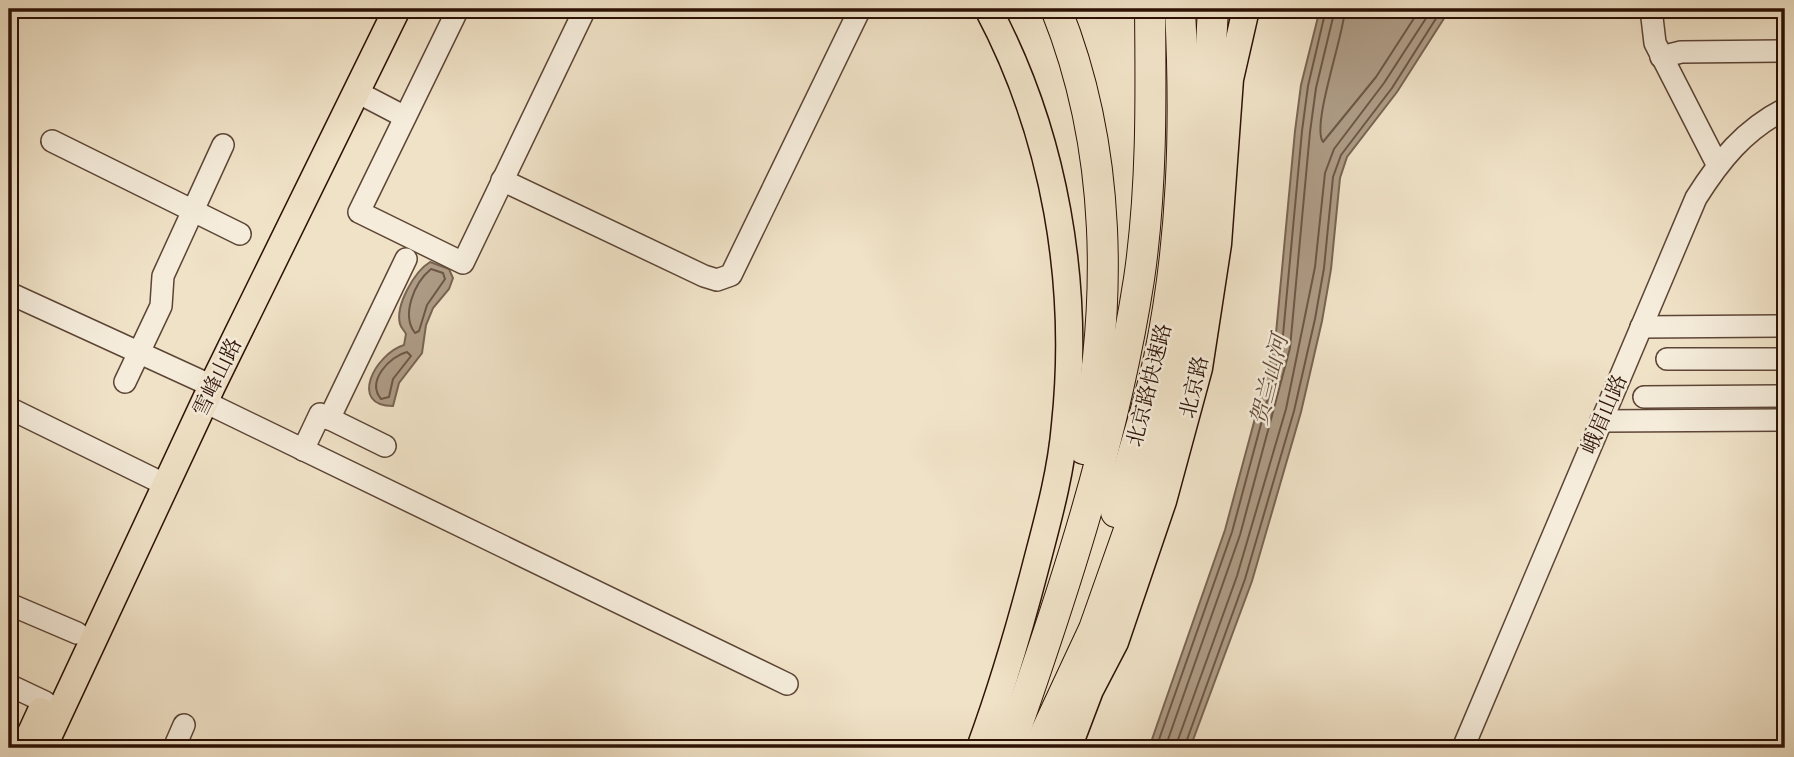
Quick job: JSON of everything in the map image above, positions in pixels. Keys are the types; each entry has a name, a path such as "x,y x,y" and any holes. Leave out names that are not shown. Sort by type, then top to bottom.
{"highway":[{"path":"1035,673 1070,523 1092,410 1104,288 1102,230 1089,126 1077,73 1056,9"},
{"name":"北京路快速路","path":"1009,748 1068,579 1109,433 1139,278 1148,173 1150,9"},
{"path":"1038,748 1094,629 1158,448 1183,348 1184,83 1180,9"},
{"path":"1182,286 1200,241 1214,9"}],"main road":[{"name":"雪峰山路","path":"206,390 377,9"},
{"name":"雪峰山路","path":"24,748 77,633 159,482 397,9"},
{"path":"981,748 1019,632 1053,503 1065,425 1069,344 1064,262 1049,174 1034,110 1006,43 988,9"},
{"name":"北京路","path":"1068,748 1090,690 1115,642 1163,501 1196,379 1218,244 1230,79 1245,9"},
{"name":"雪峰山路","path":"44,748 159,482"}],"street":[{"path":"458,9 359,212 463,263 585,9"},
{"path":"502,180 704,276 717,280 731,275 860,9"},
{"path":"1651,9 1655,43 1717,164"},
{"path":"1661,57 1681,52 1785,51"},
{"path":"357,92 405,117"},
{"name":"峨眉山路","path":"1462,748 1696,198 1717,164 1742,137 1785,109"},
{"path":"52,141 240,234"},
{"path":"125,382 161,306 163,276 223,145"},
{"path":"329,419 407,259"},
{"path":"9,293 139,353 206,390 303,450 787,684"},
{"path":"1641,327 1778,326"},
{"path":"1685,327 1675,359 1779,359"},
{"path":"1644,397 1778,396"},
{"path":"1732,397 1732,421"},
{"path":"9,408 159,482"},
{"path":"303,450 320,414 385,446"},
{"path":"1601,421 1785,420"},
{"path":"9,604 77,633"},
{"path":"9,685 45,702"},
{"path":"174,748 184,725"}],"water":[{"name":"贺兰山河","path":"1320,9 1450,9 1397,92 1347,157 1340,178 1331,269 1322,321 1301,412 1252,581 1190,748 1149,748 1225,530 1275,344 1301,85"},
{"path":"430,262 449,269 453,278 449,289 433,308 426,325 422,353 399,383 393,406 379,404 372,398 369,389 371,379 384,358 404,345 406,334 399,316 403,298 418,273"}]}
